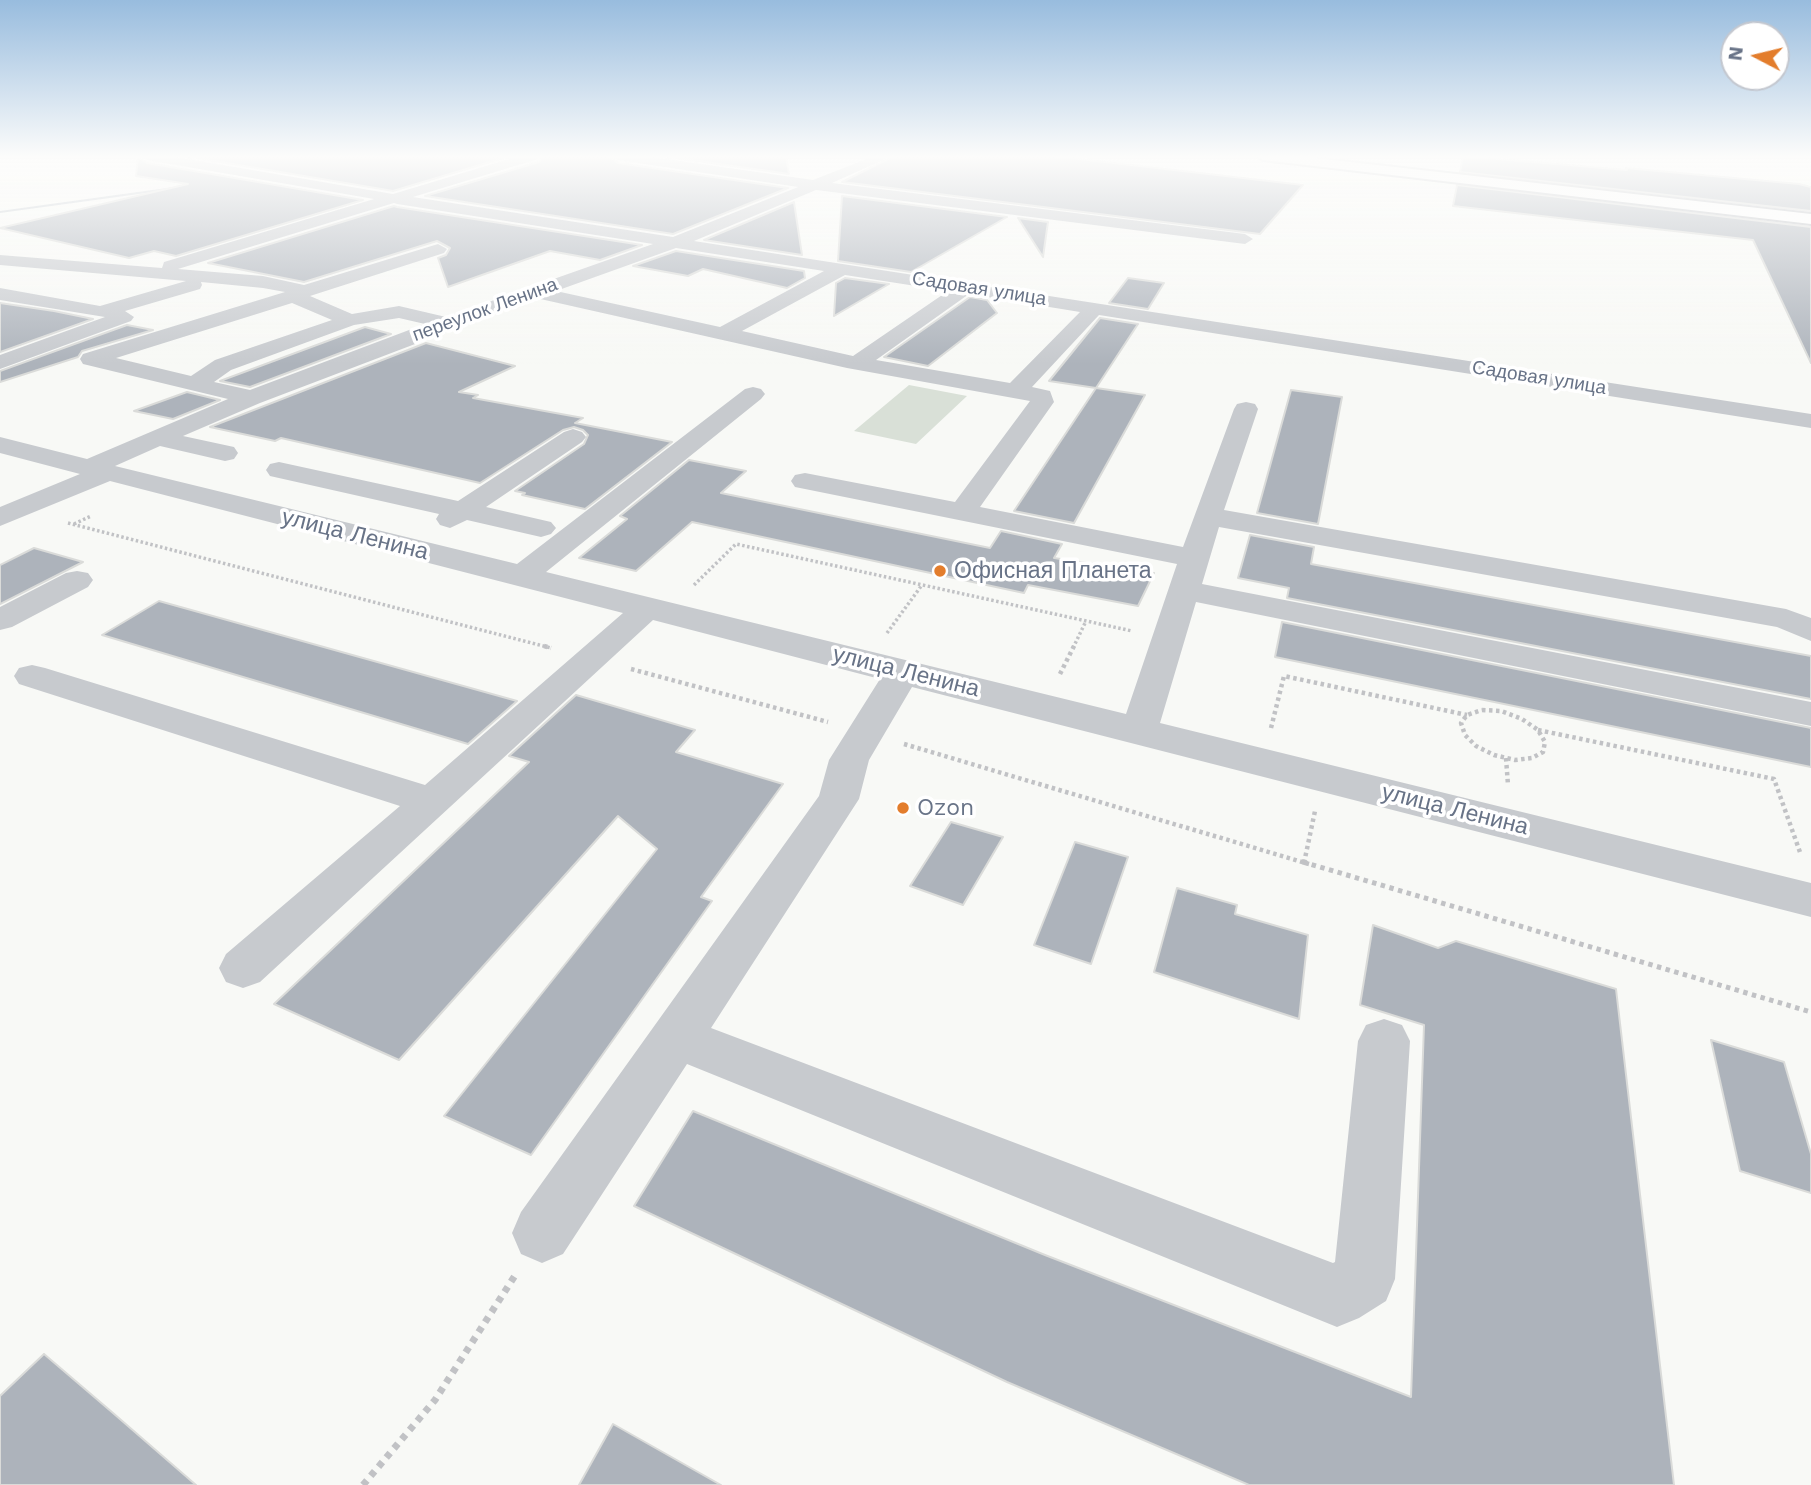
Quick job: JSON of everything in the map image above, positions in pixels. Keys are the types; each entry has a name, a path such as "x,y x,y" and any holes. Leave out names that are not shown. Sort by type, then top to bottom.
{"street":[{"path":"149,272 308,225"},
{"name":"Садовая улица","path":"569,225 1811,421"},
{"name":"переулок Ленина","path":"8,513 157,438 252,398 447,323 679,242 719,225"},
{"path":"1136,225 1245,239"},
{"path":"252,398 91,359 438,249"},
{"path":"0,260 263,282 299,293 350,320"},
{"path":"724,333 844,268"},
{"path":"101,312 215,278"},
{"path":"857,363 967,287"},
{"path":"536,292 857,363 1042,396 1042,402 962,512"},
{"path":"0,294 125,316 0,362"},
{"path":"940,305 968,309"},
{"path":"1016,390 1096,307"},
{"path":"197,383 223,365 350,320 399,312 447,323"},
{"path":"1050,323 1077,327"},
{"path":"8,338 47,345"},
{"path":"521,576 753,394"},
{"path":"1139,730 1188,574 1246,409"},
{"path":"408,548 573,437"},
{"path":"157,438 225,453"},
{"name":"улица Ленина","path":"0,445 646,608 893,654 1139,730 1811,900"},
{"path":"279,470 541,528"},
{"path":"805,481 962,512 1188,574 1811,713"},
{"path":"1208,516 1786,619 1811,631"},
{"path":"0,620 77,580"},
{"path":"243,968 593,659 646,608"},
{"path":"542,1233 839,799 849,760 866,732 893,654"},
{"path":"33,676 431,802"},
{"path":"676,1037 1337,1296 1364,1279 1384,1041"}],"path":[{"path":"8,513 593,659 866,732 1811,1012"},
{"path":"689,590 736,544 1167,639"},
{"path":"893,654 922,585"},
{"path":"1058,678 1086,621"},
{"path":"1271,729 1284,676 1467,715 1482,710 1502,711 1522,719 1538,730 1774,779 1801,855"},
{"path":"1467,715 1461,723 1465,735 1476,746 1506,758 1532,758 1543,752 1545,742 1538,730"},
{"path":"1506,758 1508,785"},
{"path":"363,1485 435,1400 542,1233"}],"shaded area":[{"path":"909,385 967,396 916,444 854,431"}],"building":[{"path":"12,225 279,225 176,256 154,251 129,258 0,228"},
{"path":"331,225 517,225 642,245 600,260 550,251 448,287 438,258 446,255 450,248 437,241 304,282 208,263"},
{"path":"616,225 695,225 673,234"},
{"path":"739,225 798,225 802,255 704,240"},
{"path":"840,225 993,225 911,272 838,261"},
{"path":"1023,225 1048,225 1043,257"},
{"path":"1190,225 1268,225 1260,234"},
{"path":"1623,225 1811,227 1811,363 1753,240"},
{"path":"676,251 804,271 805,278 787,288 703,269 688,276 633,266"},
{"path":"845,278 889,284 834,316 836,283"},
{"path":"1128,278 1164,283 1148,309 1109,303"},
{"path":"970,297 987,300 997,313 928,366 884,357"},
{"path":"0,303 54,311 93,319 0,352"},
{"path":"1100,318 1138,324 1096,388 1049,381"},
{"path":"127,325 153,330 82,351 78,357 0,382 0,371"},
{"path":"365,327 391,334 250,387 220,381"},
{"path":"426,343 515,366 459,392 478,395 473,398 583,418 575,423 672,442 585,509 522,495 525,493 515,491 584,444 588,435 574,427 563,430 480,483 281,438 275,441 210,427"},
{"path":"1096,388 1145,395 1074,523 1014,511"},
{"path":"1291,390 1342,397 1318,524 1257,513"},
{"path":"187,392 220,400 173,419 134,411"},
{"path":"689,460 746,471 721,493 990,548 1001,531 1062,544 1054,558 1154,573 1138,606 1028,585 1024,593 692,522 636,571 579,558 627,519 620,516"},
{"path":"1250,535 1314,547 1311,564 1811,656 1811,699 1287,598 1289,588 1238,578"},
{"path":"34,548 83,562 0,604 0,565"},
{"path":"159,601 517,701 468,744 102,635"},
{"path":"1282,622 1811,728 1811,767 1275,657"},
{"path":"576,695 695,730 676,752 783,784 701,897 712,901 531,1155 444,1116 657,849 618,816 399,1060 274,1004 529,762 509,756"},
{"path":"951,822 1003,837 963,905 910,886"},
{"path":"1075,842 1128,857 1091,964 1034,945"},
{"path":"1177,888 1237,905 1235,914 1308,935 1299,1019 1154,972"},
{"path":"1373,925 1438,948 1456,941 1616,989 1674,1485 1249,1485 1007,1382 634,1206 693,1111 1045,1255 1411,1397 1424,1025 1360,1005"},
{"path":"1711,1040 1784,1062 1811,1154 1811,1193 1740,1171"},
{"path":"44,1354 196,1485 0,1485 0,1396"},
{"path":"613,1424 721,1485 579,1485"}],"place":[{"name":"Офисная Планета","path":"940,571"},
{"name":"Ozon","path":"903,808"}]}
